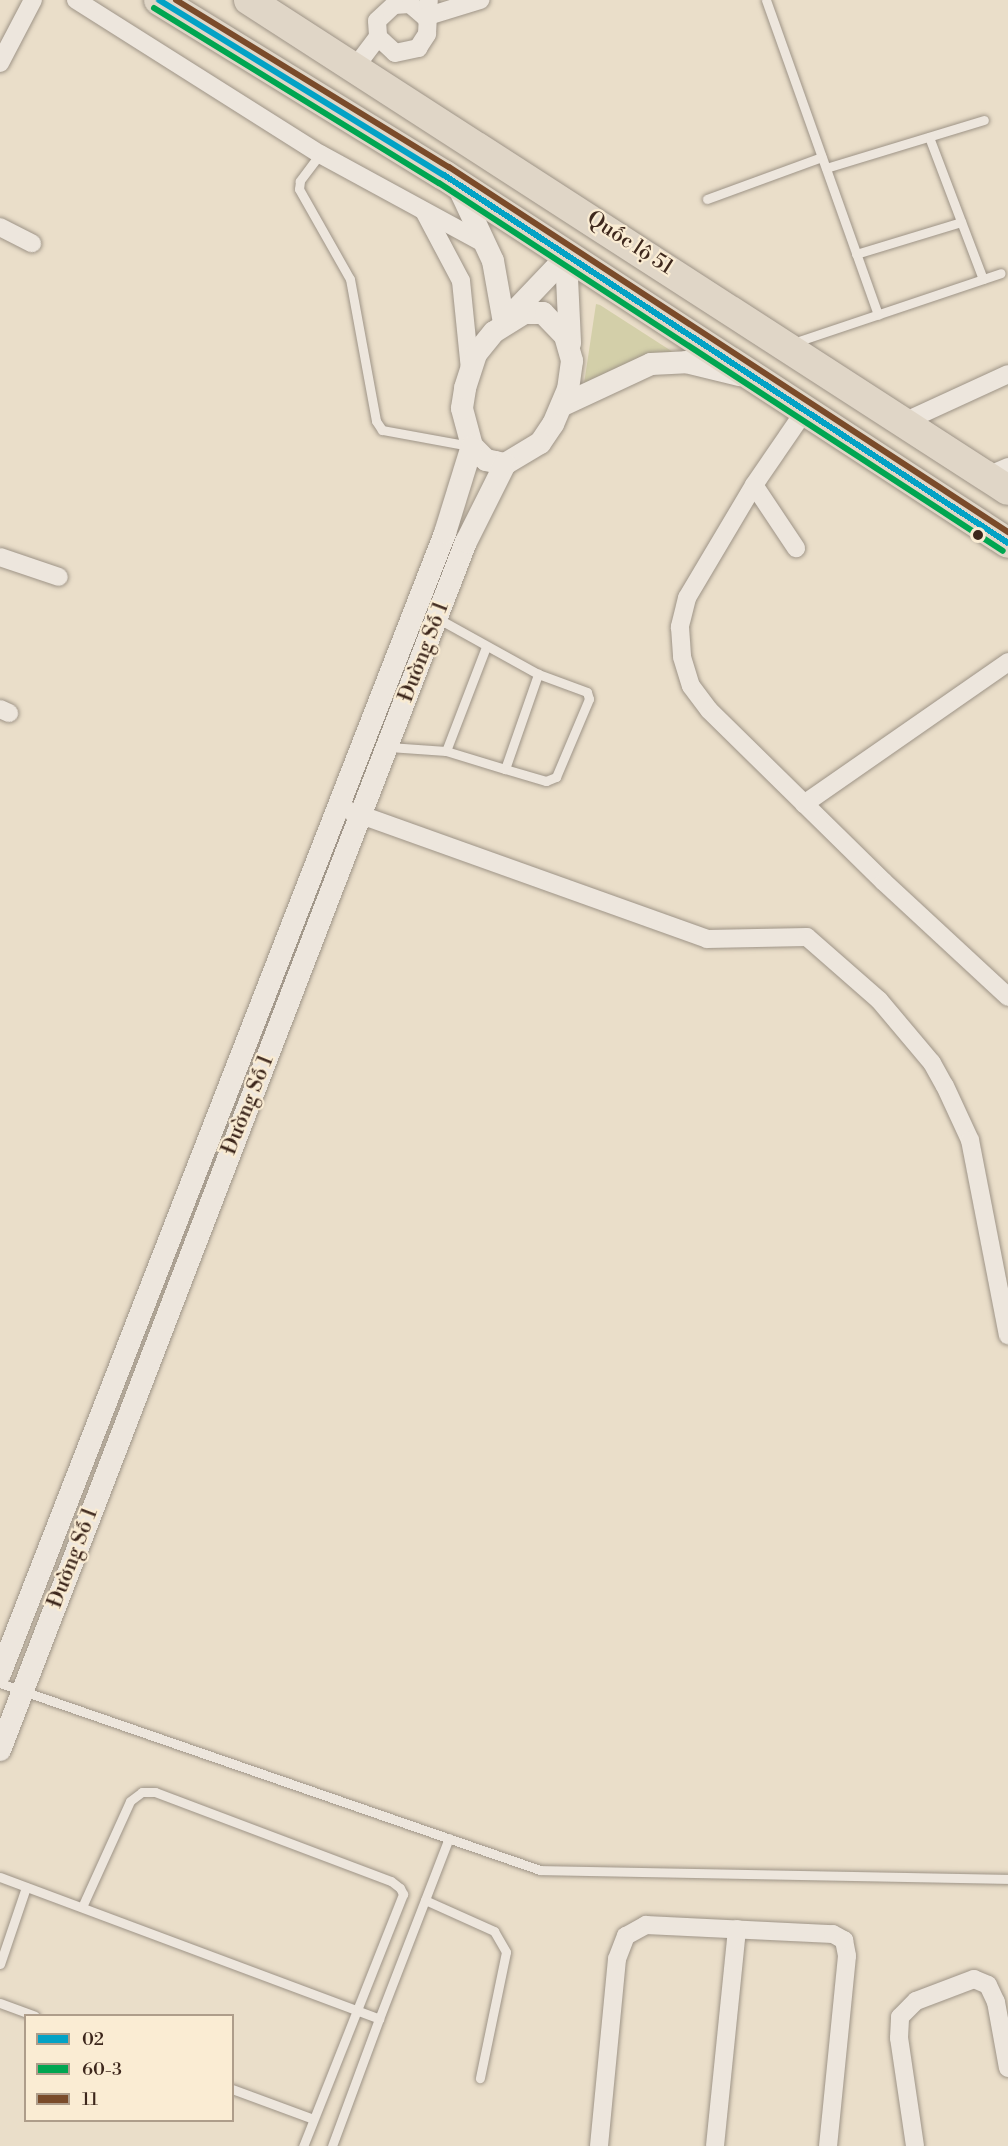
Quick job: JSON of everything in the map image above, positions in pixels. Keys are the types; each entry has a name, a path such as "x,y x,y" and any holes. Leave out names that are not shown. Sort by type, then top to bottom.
{"highway":[{"path":"159,0 457,184 566,257 765,382 1008,543"},
{"name":"Quốc lộ 51","path":"249,0 356,66 906,421 1001,477"},
{"path":"566,257 589,218"}],"street":[{"path":"0,63 33,0"},
{"path":"76,0 320,154 487,245"},
{"path":"356,66 378,37 377,21 394,4 410,4 427,9 480,0"},
{"path":"378,37 395,53 411,52 424,42 427,9"},
{"path":"457,184 487,245 498,280 504,322"},
{"path":"423,210 461,281 470,369"},
{"path":"0,227 32,243"},
{"path":"566,257 571,375 563,405 540,442 505,464 486,460 472,446 462,408 470,369 484,343 566,257"},
{"path":"504,322 525,313 543,313 558,327 570,347"},
{"path":"563,405 651,364 686,362 765,382"},
{"path":"906,421 1008,374"},
{"path":"806,409 754,485 687,598 680,627 681,657 691,686 709,711 1008,997"},
{"name":"Đường Số 1","path":"0,1674 445,533 472,446"},
{"name":"Đường Số 1","path":"0,1750 207,1206 363,815 466,542 505,464"},
{"path":"754,485 796,548"},
{"path":"0,556 59,577"},
{"path":"804,804 1008,662"},
{"path":"337,807 707,939 807,937 879,1000 932,1063 970,1140 999,1245 1008,1335"},
{"path":"599,2146 617,1959 626,1936 646,1925 833,1934 844,1940 847,1956 828,2146"},
{"path":"715,2146 737,1929"},
{"path":"915,2146 899,2038 900,2017 916,2001 974,1979 988,1985 996,2002 1008,2068"}],"lane":[{"path":"766,0 878,315"},
{"path":"826,168 984,120"},
{"path":"928,137 983,279"},
{"path":"320,154 300,181 299,189 350,279 376,421 382,430 472,446"},
{"path":"707,199 822,157"},
{"path":"856,254 961,222"},
{"path":"788,345 1001,273"},
{"path":"388,747 446,751 546,781 556,777 589,699 587,692 538,674 486,648 437,618"},
{"path":"446,751 486,648"},
{"path":"505,769 538,674"},
{"path":"0,1683 540,1870 1008,1879"},
{"path":"82,1907 135,1796 155,1792 400,1888 403,1894 354,2010 303,2146"},
{"path":"332,2146 449,1838"},
{"path":"0,1877 379,2019"},
{"path":"0,1964 26,1887"},
{"path":"425,1900 494,1930 506,1952 480,2078"},
{"path":"0,2002 30,2014"},
{"path":"234,2090 313,2119"}],"shaded area":[{"path":"596,304 600,305 673,352 584,384"}],"transit line":[{"name":"02","path":"159,0 444,175 1008,543"},
{"name":"11","path":"176,0 449,167 1008,532"},
{"name":"60-3","path":"154,8 439,183 1003,551"}]}
